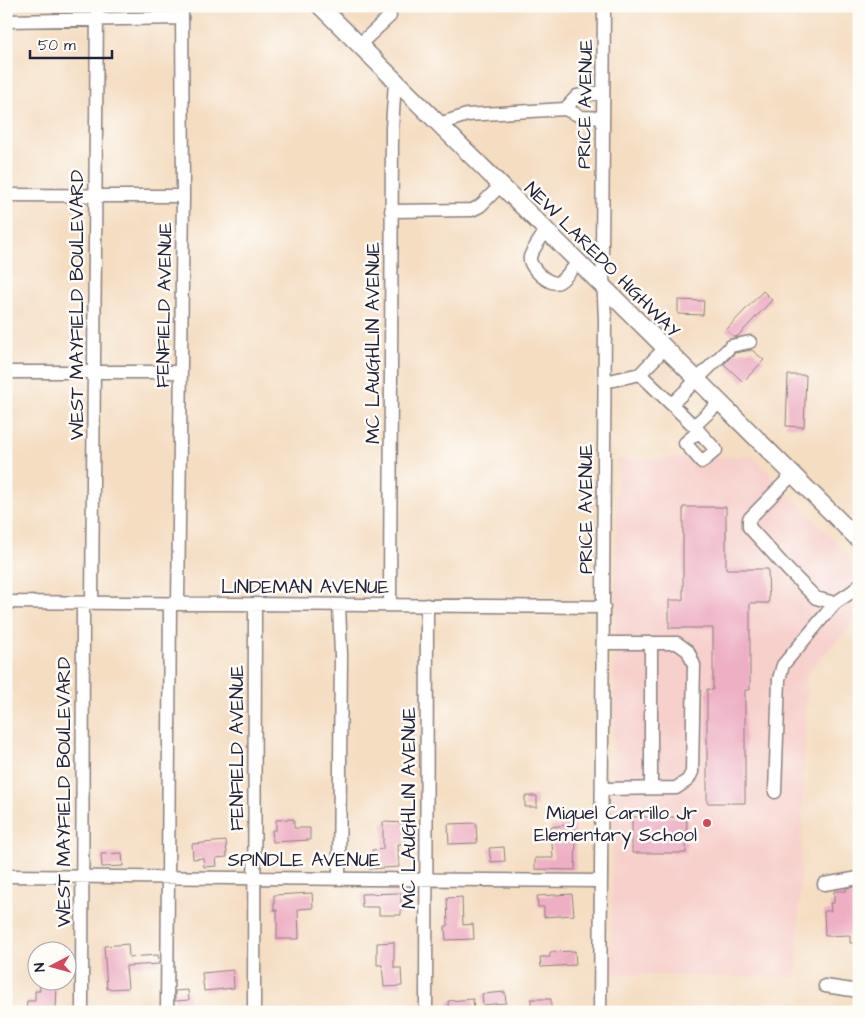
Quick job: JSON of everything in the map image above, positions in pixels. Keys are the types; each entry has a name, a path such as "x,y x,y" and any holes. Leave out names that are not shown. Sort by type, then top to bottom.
{"main road":[{"name":"NEW LAREDO HIGHWAY","path":"320,6 859,540"}],"street":[{"name":"WEST MAYFIELD BOULEVARD","path":"82,1012 82,877 87,603 94,372 97,6"},
{"name":"PRICE AVENUE","path":"600,1012 605,382 602,254 604,6"},
{"path":"6,21 97,20 182,12"},
{"name":"FENFIELD AVENUE","path":"167,1012 168,877 181,372 183,196 182,12"},
{"path":"359,45 390,16"},
{"name":"MC LAUGHLIN AVENUE","path":"390,605 391,211 392,128 395,81"},
{"path":"565,108 577,96 603,92"},
{"path":"439,124 467,115 565,108 582,117 603,118"},
{"path":"391,211 472,210 480,206 501,185"},
{"path":"6,195 183,196"},
{"path":"546,230 530,257 535,271 550,282 560,282 578,262"},
{"path":"672,404 731,346 750,342"},
{"path":"605,382 640,374 665,348"},
{"path":"6,372 181,372"},
{"path":"640,374 696,428 720,402"},
{"path":"792,475 749,519 749,527 816,598 835,603"},
{"path":"775,792 779,679 784,665 835,603 859,585"},
{"name":"LINDEMAN AVENUE","path":"6,602 604,607"},
{"name":"FENFIELD AVENUE","path":"254,1012 255,605"},
{"path":"339,605 341,655 339,878"},
{"name":"MC LAUGHLIN AVENUE","path":"426,1012 428,605"},
{"path":"602,789 676,788 688,780 692,772 694,665 688,651 677,643 603,642"},
{"path":"651,643 651,788"},
{"name":"SPINDLE AVENUE","path":"6,876 601,881"},
{"path":"824,884 859,878"},
{"path":"825,986 859,991"}],"shaded area":[{"name":"Miguel Carrillo Jr Elementary School","path":"753,456 859,567 859,618 807,672 797,978 611,974 617,460"}],"building":[{"path":"763,291 772,300 738,336 734,337 726,330"},
{"path":"678,300 704,301 703,315 678,314"},
{"path":"752,350 764,360 743,382 724,364 735,353"},
{"path":"788,375 806,375 804,427 786,426"},
{"path":"683,507 726,507 726,569 768,569 769,603 750,603 750,690 745,690 745,803 707,803 707,689 713,690 713,628 669,628 669,600 683,600"},
{"path":"525,796 537,796 537,807 525,807"},
{"path":"632,817 687,817 686,853 632,853"},
{"path":"294,819 294,828 310,828 310,840 273,842 272,830 276,830 276,820"},
{"path":"383,822 405,823 405,844 398,844 399,867 369,869 368,857 372,856 372,850 383,849"},
{"path":"476,823 477,843 449,844 448,824"},
{"path":"574,824 576,838 575,870 535,869 535,858 553,858 551,827"},
{"path":"226,841 227,857 216,858 217,866 204,867 203,858 193,859 192,844"},
{"path":"504,847 505,861 491,862 489,848"},
{"path":"122,853 123,866 102,867 101,854"},
{"path":"859,886 859,943 850,943 850,935 825,936 824,911 831,911 830,903 834,903 834,891 846,891 846,888"},
{"path":"312,893 313,908 298,909 299,939 277,939 277,910 274,910 274,895"},
{"path":"401,893 401,915 379,915 379,907 362,907 361,894"},
{"path":"572,894 574,915 544,917 544,907 538,907 537,896"},
{"path":"462,897 463,925 473,924 474,939 446,940 445,926 448,926 447,898"},
{"path":"394,942 394,968 401,968 402,986 384,987 382,965 377,965 377,943"},
{"path":"128,944 129,957 158,955 159,964 126,966 128,988 107,989 104,946"},
{"path":"575,951 576,965 541,967 540,957 550,957 550,952"},
{"path":"233,970 234,988 204,991 202,973"},
{"path":"57,990 56,1012 26,1012 27,1001 35,1001 35,991"},
{"path":"188,990 189,1000 175,1001 175,991"},
{"path":"505,992 506,1003 483,1005 482,994"},
{"path":"473,999 474,1012 449,1012 448,1001"},
{"path":"531,999 551,999 551,1009 544,1009 544,1012 531,1012"}],"place":[{"name":"Miguel Carrillo Jr Elementary School","path":"707,823"}]}
